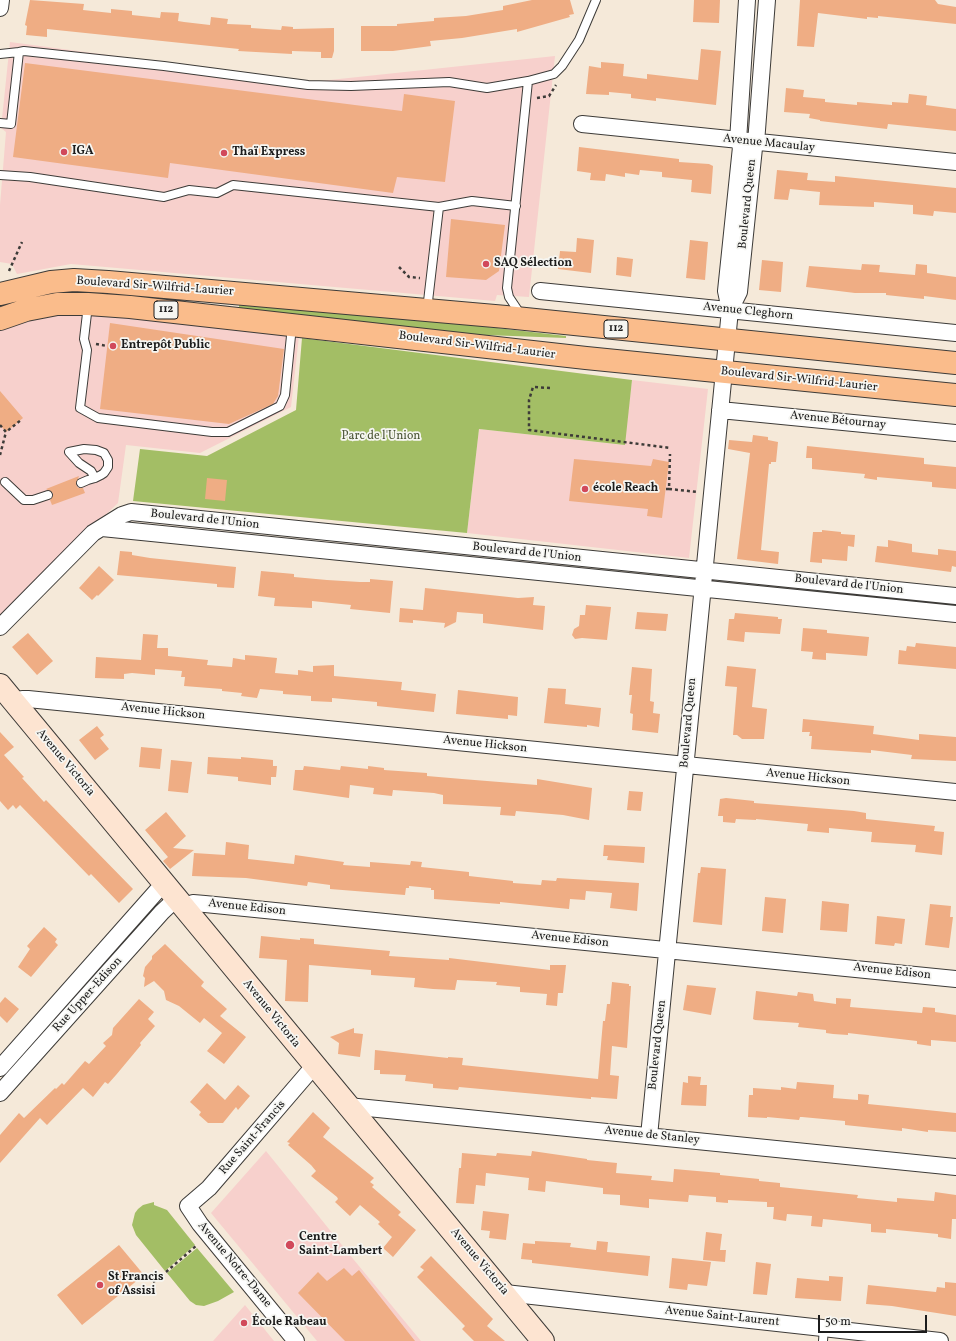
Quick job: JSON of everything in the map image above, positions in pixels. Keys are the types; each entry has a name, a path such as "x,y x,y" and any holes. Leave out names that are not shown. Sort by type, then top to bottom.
{"main road":[{"name":"Boulevard Sir-Wilfrid-Laurier","path":"0,294 40,284 86,280 524,319 956,363"},
{"name":"Boulevard Sir-Wilfrid-Laurier","path":"0,319 26,310 46,306 88,304 154,309 456,344 956,395"}],"street":[{"path":"0,8 1,0"},
{"name":"Boulevard Queen","path":"649,1136 730,310 726,291 741,147 738,141 746,0"},
{"name":"Boulevard Queen","path":"730,310 739,292 754,148 756,143 767,0"},
{"name":"Avenue Macaulay","path":"582,124 756,143 956,162"},
{"name":"Avenue Cleghorn","path":"540,291 956,333"},
{"name":"Avenue Bétournay","path":"720,410 956,433"},
{"name":"Boulevard de l'Union","path":"0,626 93,533 122,515 131,512 956,596"},
{"name":"Boulevard de l'Union","path":"102,528 702,587 956,614"},
{"name":"Avenue Victoria","path":"0,686 314,1066 544,1341"},
{"name":"Avenue Hickson","path":"16,704 23,699 44,700 685,766 956,792"},
{"name":"Rue Upper-Edison","path":"0,1068 156,892 175,896 0,1093"},
{"name":"Avenue Edison","path":"175,896 198,903 956,979"},
{"name":"Rue Saint-Francis","path":"188,1206 209,1188 224,1172 314,1066"},
{"name":"Avenue de Stanley","path":"348,1106 956,1167"},
{"name":"Avenue Notre-Dame","path":"188,1206 200,1224 296,1341"},
{"name":"Avenue Saint-Laurent","path":"505,1293 824,1335 940,1341"}],"lane":[{"path":"0,54 24,51 156,65 308,85 351,86 449,82 487,88 528,81 554,74 562,66 579,40 596,0"},
{"path":"0,123 11,124 19,52"},
{"path":"524,319 508,297 507,284 528,81"},
{"path":"0,176 30,177 164,197 190,190 217,193 233,186 439,207 472,201 516,206"},
{"path":"427,310 439,207"},
{"path":"88,304 84,339 87,350 80,408 98,418 212,432 228,432 280,406 285,395 293,324"},
{"path":"81,482 95,478 107,470 108,460 104,453 96,450 84,449 69,452 79,463 91,471 95,478"},
{"path":"5,482 24,500 33,500 48,495"}],"path":[{"path":"9,271 22,242"},
{"path":"399,267 409,277 420,278"},
{"path":"94,344 107,346"},
{"path":"550,388 533,387 529,400 529,430 671,448"},
{"path":"0,455 6,432 21,420"},
{"path":"0,425 6,432"},
{"path":"670,454 667,489 712,494"},
{"path":"166,1272 197,1245"}],"shaded area":[{"path":"10,42 311,82 555,56 529,297 497,295 495,301 71,264 17,274 12,264 0,262 0,205 6,132 1,128"},
{"path":"90,312 299,336 291,407 200,453 126,445 118,503 0,617 0,331 3,330 2,327 33,317"},
{"name":"école Reach","path":"632,380 708,389 689,558 467,533 479,429 624,445"},
{"name":"Centre Saint-Lambert","path":"266,1151 421,1341 317,1341 211,1213"},
{"name":"École Rabeau","path":"245,1305 274,1341 213,1341"}],"green space":[{"path":"239,305 454,323 566,336 566,338 459,334 239,309"},
{"name":"Parc de l'Union","path":"302,338 632,380 625,445 479,429 467,533 133,501 140,449 207,456 296,410"},
{"path":"154,1202 154,1205 167,1210 195,1245 165,1271 136,1235 132,1225 135,1213 138,1209 143,1205"},
{"path":"197,1248 234,1292 218,1301 204,1306 196,1305 190,1301 167,1273"}],"building":[{"path":"30,0 84,4 83,10 111,13 111,9 132,11 132,15 160,18 161,12 179,13 178,21 210,25 211,17 228,19 227,24 251,25 251,28 281,30 282,26 293,27 293,29 334,28 334,51 332,58 321,58 321,52 292,51 292,54 238,51 239,49 47,29 47,37 26,35 27,26 25,25"},
{"path":"532,0 570,0 574,14 569,15 570,17 517,32 517,29 462,38 430,41 431,46 393,51 361,51 361,26 397,26 397,24 434,21 434,18 466,16 503,10 503,6"},
{"path":"694,0 720,0 719,23 693,22"},
{"path":"800,0 935,0 938,4 956,7 956,24 878,16 878,18 867,17 867,19 818,13 814,47 797,46"},
{"path":"701,49 721,51 716,105 656,98 656,101 631,98 631,94 609,92 609,95 586,94 589,66 601,68 601,62 624,64 623,76 647,79 647,74 698,80"},
{"path":"25,63 402,111 404,94 455,101 445,182 397,177 393,193 170,163 168,178 13,157"},
{"path":"786,88 804,90 803,97 825,99 825,102 857,105 857,102 892,105 892,102 908,103 909,94 927,96 926,105 956,109 956,131 888,124 887,129 820,121 809,118 810,114 784,112"},
{"path":"579,147 679,159 679,162 709,164 713,166 711,194 691,192 692,180 662,177 662,172 640,170 639,175 625,173 625,177 606,174 605,181 590,180 591,173 577,171"},
{"path":"777,170 808,173 807,180 835,182 835,176 956,188 956,213 934,211 933,216 913,214 913,205 874,202 874,207 819,205 820,192 790,189 788,200 774,199"},
{"path":"451,219 505,225 499,271 486,280 446,277"},
{"path":"577,238 594,240 591,273 558,269 560,251 576,252"},
{"path":"690,240 708,242 705,280 686,278"},
{"path":"617,257 633,259 631,277 616,275"},
{"path":"762,260 783,262 781,292 759,290"},
{"path":"862,264 880,265 879,272 915,275 916,264 927,265 927,273 956,277 956,300 924,296 924,299 886,295 886,293 855,293 806,287 809,266 861,270"},
{"path":"110,323 284,349 278,396 273,404 229,424 100,409"},
{"path":"0,391 23,418 6,432 0,425"},
{"path":"753,435 768,437 768,440 778,442 776,462 771,462 771,464 769,464 761,550 779,552 778,564 737,559 750,453 728,449 729,440 752,442"},
{"path":"807,446 924,458 924,464 956,467 956,489 932,487 932,482 877,477 877,480 864,478 865,474 812,469 812,458 806,458"},
{"path":"574,459 651,466 653,459 669,462 662,518 647,516 648,509 569,501"},
{"path":"79,476 76,485 78,488 83,488 85,493 52,505 50,500 53,493 46,489"},
{"path":"207,478 227,480 225,501 205,499"},
{"path":"822,530 855,535 854,547 848,546 847,561 822,559 822,563 810,562 813,532 822,532"},
{"path":"888,540 912,544 912,552 938,555 938,549 956,551 956,567 952,566 951,572 875,562 877,546 888,547"},
{"path":"120,551 132,552 132,555 150,558 236,567 234,588 217,587 217,584 117,575"},
{"path":"99,566 114,580 92,600 79,588"},
{"path":"261,571 294,574 294,577 327,580 370,582 370,579 393,581 390,613 350,609 351,605 312,601 312,608 274,606 275,598 258,596"},
{"path":"425,588 518,598 534,597 533,605 545,606 543,630 483,623 483,614 457,612 456,622 444,628 445,623 413,620 413,623 399,622 400,608 423,610"},
{"path":"586,605 611,607 607,640 582,638 575,639 572,635 574,629 579,626 580,615 585,615"},
{"path":"637,612 668,614 666,631 635,629"},
{"path":"735,613 778,617 778,619 782,619 780,634 745,632 744,642 727,640 729,619 734,619"},
{"path":"803,628 827,630 827,633 869,637 867,656 826,653 826,660 812,659 813,652 801,651"},
{"path":"28,633 53,661 37,675 12,647"},
{"path":"143,634 158,635 157,648 168,648 168,656 208,660 207,665 232,667 233,658 245,660 245,655 257,656 277,658 275,673 298,675 298,670 313,672 313,666 334,665 334,676 402,682 401,690 436,694 434,712 377,706 377,702 332,698 332,702 311,701 311,696 283,694 283,691 260,689 257,698 241,696 242,693 222,691 222,689 184,686 185,677 181,677 182,671 155,669 155,675 132,673 124,674 124,679 95,678 96,657 141,660"},
{"path":"916,643 956,647 956,669 898,664 899,650 906,651 907,646 915,647"},
{"path":"727,666 756,669 752,707 767,709 764,739 742,739 737,735 733,735 737,687 725,686"},
{"path":"632,667 652,669 650,701 654,702 653,713 660,714 658,733 632,730 633,714 630,713 632,695 629,695"},
{"path":"548,688 566,689 565,704 601,708 599,727 544,723"},
{"path":"458,690 518,697 517,716 508,715 508,719 456,714"},
{"path":"803,719 874,726 873,734 919,740 919,734 956,737 956,761 911,759 912,755 871,750 871,753 811,749 812,736 809,736 810,732 802,732"},
{"path":"97,726 104,735 100,738 109,749 95,760 79,740"},
{"path":"0,732 14,747 4,755 24,777 22,778 44,802 46,800 133,889 119,903 91,874 89,876 20,805 16,809 13,805 8,810 0,801"},
{"path":"141,747 162,749 160,769 139,767"},
{"path":"208,757 241,759 241,757 273,760 273,766 277,766 276,777 271,777 271,785 238,781 238,777 207,774"},
{"path":"171,760 192,762 188,793 168,791"},
{"path":"304,766 340,770 341,766 368,769 368,766 384,768 384,770 427,773 427,776 537,785 537,779 592,788 589,820 563,815 516,811 515,816 500,815 501,807 443,804 443,795 434,793 393,790 392,796 373,794 374,788 350,785 349,798 293,790 295,770 303,770"},
{"path":"629,791 643,792 641,811 627,810"},
{"path":"726,798 754,801 754,803 854,811 866,813 866,819 935,826 934,831 944,832 942,855 915,852 916,845 871,842 872,832 829,828 829,833 807,831 808,824 756,819 736,819 735,823 723,822 723,816 718,816 720,799"},
{"path":"166,812 186,836 173,848 194,850 170,869 163,861 168,857 145,830"},
{"path":"226,842 249,845 248,859 294,864 295,855 344,862 343,865 370,867 370,862 410,865 411,861 422,862 421,867 469,872 469,876 513,881 513,883 541,885 542,880 556,881 557,878 639,883 637,911 610,908 612,893 586,891 585,900 570,899 569,909 500,902 500,904 434,899 434,890 431,890 431,888 409,886 409,888 406,888 405,895 330,889 330,885 308,882 307,886 246,878 192,876 194,853 225,855"},
{"path":"604,845 645,847 644,863 607,860 608,856 603,856"},
{"path":"701,867 726,869 722,925 693,922 698,873 700,873"},
{"path":"765,897 786,899 783,933 762,931"},
{"path":"822,901 849,904 847,932 820,930"},
{"path":"930,904 951,906 950,917 953,917 949,948 925,945"},
{"path":"877,916 905,919 902,944 895,943 894,946 875,944"},
{"path":"44,927 57,939 55,942 58,945 31,977 18,967 30,949 27,946"},
{"path":"261,936 300,940 300,938 314,939 314,944 390,951 389,956 449,960 449,958 550,970 550,965 566,965 563,993 558,993 557,1006 546,1005 547,994 520,992 520,987 496,985 497,982 457,980 455,990 433,989 414,987 415,978 371,975 371,970 309,965 308,1002 285,1001 287,960 259,958"},
{"path":"165,944 204,982 201,986 227,1009 220,1016 246,1037 224,1064 207,1051 222,1033 204,1018 200,1023 179,1006 166,1000 164,991 154,981 144,987 145,978 143,976 145,967 152,959 152,956"},
{"path":"612,982 629,984 629,986 631,986 627,1048 612,1046 610,1075 619,1076 617,1099 591,1097 591,1099 459,1087 458,1090 433,1088 433,1084 405,1081 406,1075 380,1074 380,1070 374,1070 375,1050 448,1058 463,1058 462,1065 598,1079 603,1021 605,1021 607,1004 610,1004"},
{"path":"687,985 716,988 711,1015 683,1010"},
{"path":"756,991 797,996 798,992 813,994 814,1001 836,1004 836,998 851,999 850,1007 922,1013 923,1007 935,1008 935,1012 956,1015 956,1042 931,1040 931,1046 917,1044 917,1041 848,1033 848,1035 826,1033 826,1030 798,1027 799,1023 755,1020 753,1019"},
{"path":"5,997 19,1009 7,1023 0,1016 0,1003"},
{"path":"139,999 154,1012 148,1019 155,1026 116,1075 108,1084 105,1082 93,1097 83,1088 47,1125 40,1118 0,1163 0,1135 19,1113 24,1118 55,1088 56,1089 62,1083 64,1085 85,1061 89,1064 106,1046 103,1043 112,1035 113,1028"},
{"path":"354,1028 354,1033 363,1034 360,1057 338,1054 339,1043 330,1037"},
{"path":"688,1076 701,1077 700,1085 707,1085 706,1106 681,1105 683,1082 688,1083"},
{"path":"797,1082 834,1085 833,1098 858,1100 858,1094 869,1095 868,1104 956,1113 956,1132 928,1130 928,1132 902,1128 902,1131 845,1125 845,1121 802,1117 800,1117 799,1120 748,1117 749,1095 753,1095 753,1088 781,1090 781,1087 796,1089"},
{"path":"207,1083 225,1100 238,1085 250,1096 238,1110 236,1107 223,1123 208,1123 199,1115 201,1112 190,1102"},
{"path":"313,1112 330,1128 323,1137 374,1178 370,1182 374,1185 372,1187 401,1212 398,1215 416,1230 393,1257 383,1248 392,1237 378,1224 380,1222 360,1205 350,1216 335,1202 338,1199 337,1197 311,1176 316,1171 311,1165 288,1145 290,1143 287,1142"},
{"path":"532,1151 587,1160 617,1163 616,1173 652,1176 651,1180 673,1182 674,1169 720,1173 720,1175 780,1183 780,1187 858,1195 857,1198 897,1202 897,1198 934,1201 935,1192 956,1195 956,1219 952,1219 951,1239 938,1237 938,1234 886,1229 886,1233 871,1232 871,1224 823,1219 822,1227 811,1226 812,1216 787,1214 786,1221 773,1219 774,1207 767,1207 767,1202 728,1200 728,1203 716,1202 716,1197 689,1195 688,1202 649,1199 649,1208 620,1205 620,1195 603,1194 603,1188 546,1181 545,1192 528,1190 529,1178 486,1173 485,1186 476,1185 474,1204 456,1203 462,1153 496,1156 497,1153 531,1156"},
{"path":"483,1211 509,1214 506,1240 489,1238 490,1231 481,1230"},
{"path":"706,1232 722,1234 720,1250 726,1250 725,1262 703,1260"},
{"path":"535,1241 571,1243 570,1247 596,1250 597,1241 608,1242 607,1252 650,1256 648,1276 532,1263 532,1260 521,1259 523,1243 535,1244"},
{"name":"St Francis of Assisi","path":"119,1245 144,1275 82,1325 57,1295"},
{"path":"431,1256 493,1319 487,1326 505,1341 474,1341 462,1329 465,1326 417,1277 424,1270 420,1267"},
{"path":"672,1258 711,1262 707,1286 688,1284 687,1290 669,1288"},
{"path":"756,1262 771,1264 767,1295 753,1294"},
{"path":"344,1268 352,1276 359,1270 415,1341 345,1341 298,1293 318,1272 327,1281"},
{"path":"829,1276 843,1277 841,1301 795,1298 797,1278 829,1281"},
{"path":"945,1282 956,1283 956,1316 892,1306 866,1304 868,1285 936,1292 937,1287 945,1288"}],"place":[{"name":"IGA","path":"64,152"},
{"name":"Thaï Express","path":"224,153"},
{"name":"SAQ Sélection","path":"486,264"},
{"name":"Entrepôt Public","path":"113,346"},
{"name":"école Reach","path":"585,489"},
{"name":"Centre Saint-Lambert","path":"290,1245"},
{"name":"St Francis of Assisi","path":"100,1285"},
{"name":"École Rabeau","path":"244,1323"}]}
